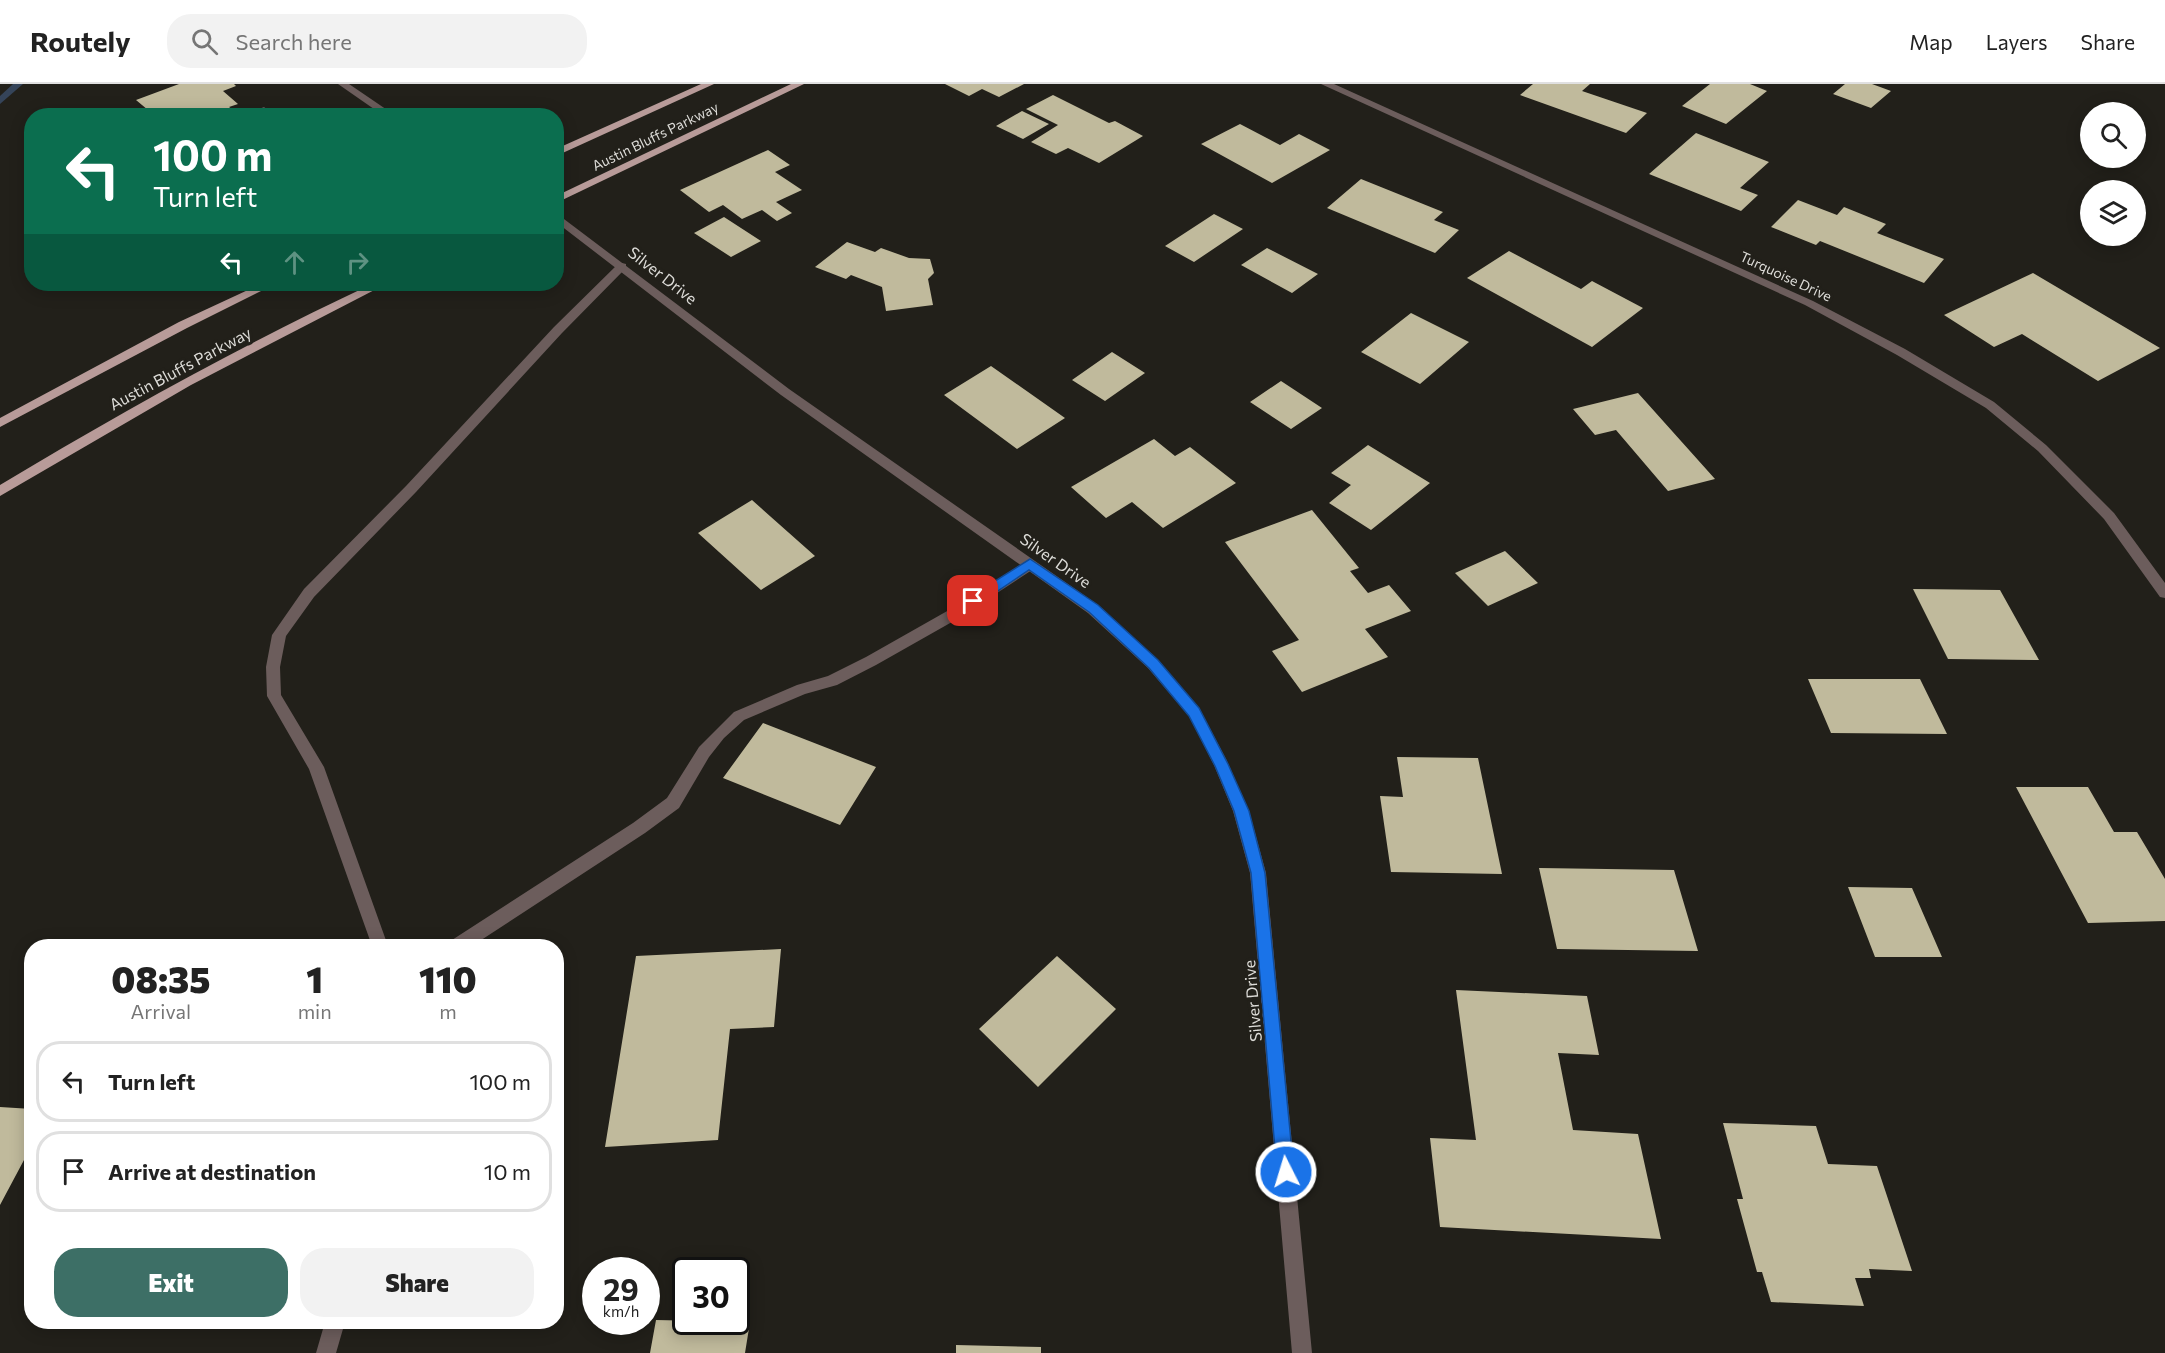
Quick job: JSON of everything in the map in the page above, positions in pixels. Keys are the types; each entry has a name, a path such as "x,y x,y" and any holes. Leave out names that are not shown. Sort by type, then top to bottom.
{"main road":[{"name":"Austin Bluffs Parkway","path":"564,149 709,84"},
{"name":"Austin Bluffs Parkway","path":"564,196 799,84"},
{"name":"Austin Bluffs Parkway","path":"0,423 183,325 254,291"},
{"name":"Austin Bluffs Parkway","path":"0,491 86,438 233,358 366,291"}],"street":[{"path":"343,84 379,108"},
{"name":"Turquoise Drive","path":"1326,84 1809,303 1901,352 1990,405 2042,448 2109,516 2165,593"},
{"name":"Silver Drive","path":"564,222 785,392 1093,609 1153,664 1194,712 1242,811 1258,873 1302,1353"},
{"path":"377,939 316,767 274,696 273,667 279,635 309,593 411,489 558,330 622,266"},
{"path":"470,939 639,828 673,803 704,752 718,734 739,716 801,689 832,681 872,661 954,614 1030,564"},
{"path":"326,1353 333,1329"}],"building":[{"path":"179,84 234,84 236,86 223,91 238,104 230,108 146,108 136,100"},
{"path":"945,84 1024,84 999,97 982,89 969,96"},
{"path":"1533,84 1590,84 1582,91 1647,113 1626,133 1520,95"},
{"path":"1710,84 1750,84 1767,91 1726,124 1682,106"},
{"path":"1845,84 1872,84 1891,91 1871,108 1833,94"},
{"path":"1053,95 1109,123 1115,121 1143,136 1099,163 1068,148 1056,154 1031,142 1058,125 1026,109"},
{"path":"1022,111 1049,124 1023,139 996,126"},
{"path":"1240,124 1280,145 1299,134 1330,150 1272,183 1201,144"},
{"path":"1696,133 1769,162 1740,188 1758,195 1741,211 1649,174"},
{"path":"768,150 790,165 775,172 802,190 776,202 792,213 777,221 762,210 742,219 723,205 709,212 680,190"},
{"path":"1361,179 1443,212 1434,220 1459,230 1435,253 1327,208"},
{"path":"1798,200 1837,215 1844,207 1886,224 1877,233 1944,259 1924,283 1820,241 1816,245 1771,227"},
{"path":"1214,214 1243,229 1194,262 1165,246"},
{"path":"724,217 761,241 731,257 694,233"},
{"path":"847,242 875,252 881,248 909,258 930,259 934,273 928,279 933,305 886,311 882,287 851,275 846,279 815,267"},
{"path":"1267,248 1318,274 1292,293 1241,265"},
{"path":"1509,251 1581,289 1592,281 1643,308 1592,347 1467,278"},
{"path":"2033,273 2160,348 2098,381 2022,334 1994,347 1944,315"},
{"path":"1411,313 1469,342 1420,384 1361,352"},
{"path":"1112,352 1145,373 1105,401 1072,380"},
{"path":"991,366 1065,418 1017,449 944,395"},
{"path":"1281,381 1322,408 1291,429 1250,402"},
{"path":"1638,393 1715,479 1668,491 1616,430 1595,435 1573,409"},
{"path":"1154,439 1175,456 1190,447 1236,483 1163,528 1132,502 1106,518 1071,487"},
{"path":"1368,445 1430,483 1371,530 1329,503 1351,485 1331,473"},
{"path":"752,500 815,556 761,590 698,533"},
{"path":"1312,510 1359,568 1350,571 1368,593 1389,585 1411,611 1365,629 1388,657 1302,692 1272,651 1299,640 1225,542"},
{"path":"1505,551 1538,583 1488,606 1455,573"},
{"path":"1913,589 2000,590 2039,660 1948,659"},
{"path":"1808,679 1920,679 1947,734 1831,733"},
{"path":"763,723 876,767 840,825 723,778"},
{"path":"1397,757 1478,758 1502,874 1391,872 1380,796 1403,797"},
{"path":"2016,787 2088,787 2114,832 2137,832 2165,879 2165,921 2088,923"},
{"path":"1539,868 1674,870 1698,951 1557,949"},
{"path":"1848,887 1912,888 1942,957 1875,957"},
{"path":"781,949 774,1027 730,1029 718,1140 605,1147 636,956"},
{"path":"1057,956 1116,1009 1038,1087 979,1029"},
{"path":"1456,990 1587,996 1599,1055 1558,1053 1573,1130 1638,1134 1661,1239 1440,1227 1430,1138 1476,1140"},
{"path":"0,1107 24,1108 24,1160 0,1205"},
{"path":"1723,1123 1816,1126 1828,1164 1877,1166 1912,1271 1869,1269 1871,1278 1855,1278 1864,1306 1771,1302 1762,1272 1757,1272 1737,1199 1743,1199"},
{"path":"660,1320 672,1320 672,1335 748,1335 745,1353 650,1353 653,1335 660,1335"},
{"path":"956,1345 1041,1347 1041,1353 956,1353"}],"waterway":[{"path":"0,101 18,84"}],"route":[{"path":"973,601 1030,564 1093,609 1153,664 1194,712 1242,811 1258,873 1286,1172"}]}
